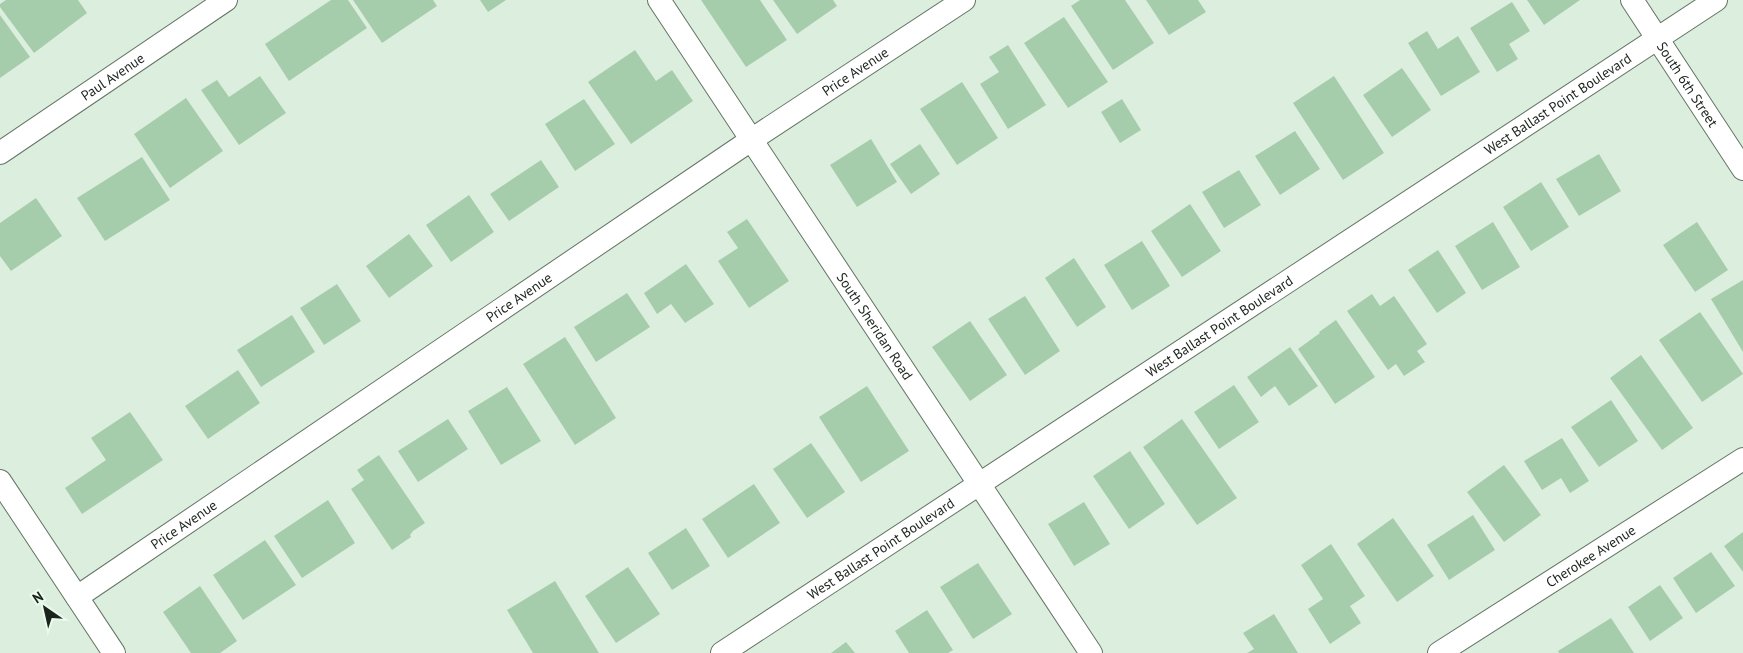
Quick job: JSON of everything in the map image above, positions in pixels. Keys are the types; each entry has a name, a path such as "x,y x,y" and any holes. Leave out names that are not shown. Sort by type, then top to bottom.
{"street":[{"name":"Paul Avenue","path":"0,153 226,0"},
{"name":"South Sheridan Road","path":"659,0 1091,653"},
{"name":"Price Avenue","path":"77,597 751,140 964,0"},
{"name":"South 6th Street","path":"1632,0 1743,169"},
{"name":"West Ballast Point Boulevard","path":"722,653 1716,0"},
{"name":"Cherokee Avenue","path":"1439,653 1743,459"},
{"path":"0,481 114,653"}],"building":[{"path":"6,0 78,0 87,13 34,53 0,7 0,4"},
{"path":"331,0 348,0 367,28 289,81 265,44"},
{"path":"353,0 433,0 437,6 382,43"},
{"path":"480,0 506,0 488,12"},
{"path":"701,0 760,0 787,40 746,67"},
{"path":"773,0 833,0 837,6 797,34"},
{"path":"1080,0 1125,0 1154,43 1113,70 1071,6"},
{"path":"1146,0 1198,0 1206,12 1169,35"},
{"path":"1527,0 1580,0 1544,25"},
{"path":"1512,2 1530,31 1509,44 1518,59 1497,72 1470,28"},
{"path":"0,15 30,57 0,78"},
{"path":"1064,17 1108,82 1068,108 1024,43"},
{"path":"1427,31 1438,49 1458,36 1480,72 1441,96 1408,43"},
{"path":"1008,45 1046,105 1008,129 980,84 999,72 989,57"},
{"path":"635,50 656,81 672,70 693,101 631,144 588,82"},
{"path":"1402,68 1431,110 1392,137 1363,95"},
{"path":"260,76 286,113 239,145 201,90 217,80 229,97"},
{"path":"1334,76 1384,153 1343,180 1293,103"},
{"path":"962,82 998,138 957,165 920,109"},
{"path":"186,98 223,151 170,188 134,134"},
{"path":"584,99 615,144 575,171 545,124"},
{"path":"1122,99 1141,130 1120,143 1101,112"},
{"path":"1295,131 1320,169 1280,195 1255,156"},
{"path":"871,139 897,182 857,207 830,165"},
{"path":"920,144 940,174 911,194 890,164"},
{"path":"1599,154 1621,191 1579,216 1556,179"},
{"path":"142,157 170,200 105,241 77,198"},
{"path":"541,160 559,187 509,221 490,194"},
{"path":"1239,170 1261,205 1224,228 1202,192"},
{"path":"1541,182 1569,227 1531,251 1503,207"},
{"path":"469,195 494,232 451,262 426,225"},
{"path":"36,198 62,236 11,271 0,256 0,223"},
{"path":"1190,204 1221,251 1182,277 1151,231"},
{"path":"747,219 789,281 749,308 718,261 738,248 727,232"},
{"path":"1493,222 1520,267 1482,290 1455,246"},
{"path":"1697,222 1728,270 1695,292 1663,245"},
{"path":"409,234 433,266 389,298 366,266"},
{"path":"1142,241 1170,286 1132,310 1104,265"},
{"path":"1438,250 1466,293 1437,313 1408,270"},
{"path":"1074,258 1106,307 1077,327 1045,278"},
{"path":"686,264 714,304 685,323 671,304 657,314 644,293"},
{"path":"1743,280 1743,352 1711,299"},
{"path":"337,284 361,321 324,345 300,308"},
{"path":"627,293 650,327 596,362 574,327"},
{"path":"1372,294 1380,306 1394,296 1427,344 1417,351 1425,362 1404,376 1396,364 1388,370 1347,311"},
{"path":"1025,296 1060,351 1025,375 988,319"},
{"path":"1700,312 1743,374 1702,402 1659,340"},
{"path":"292,315 315,352 261,387 237,350"},
{"path":"1336,320 1375,377 1335,404 1298,349"},
{"path":"970,321 1007,375 970,401 932,347"},
{"path":"565,337 616,418 575,445 523,364"},
{"path":"1290,347 1318,386 1289,406 1275,386 1261,397 1247,377"},
{"path":"1641,355 1693,428 1662,450 1610,378"},
{"path":"238,370 260,403 208,439 185,406"},
{"path":"1234,385 1259,422 1219,449 1194,412"},
{"path":"867,386 909,451 861,482 819,417"},
{"path":"507,387 541,441 501,465 468,411"},
{"path":"1611,400 1638,441 1599,467 1571,427"},
{"path":"130,412 163,460 82,514 65,488 106,460 91,438"},
{"path":"448,419 468,449 418,482 398,451"},
{"path":"1182,419 1237,498 1197,525 1143,447"},
{"path":"1562,438 1589,481 1570,493 1561,478 1542,490 1524,461"},
{"path":"811,443 845,492 807,518 773,469"},
{"path":"1130,451 1165,504 1129,529 1093,476"},
{"path":"379,455 425,523 413,531 410,535 411,537 392,550 351,489 364,480 357,470"},
{"path":"1504,465 1541,515 1504,542 1467,492"},
{"path":"754,484 780,523 728,558 702,519"},
{"path":"328,500 355,543 302,578 274,536"},
{"path":"1084,502 1110,544 1074,566 1048,524"},
{"path":"1473,515 1495,550 1449,580 1427,545"},
{"path":"1393,518 1434,576 1397,602 1357,544"},
{"path":"686,528 710,566 672,590 648,553"},
{"path":"1743,532 1743,572 1724,546"},
{"path":"265,540 296,585 243,620 213,575"},
{"path":"1331,544 1365,596 1350,606 1361,623 1330,644 1308,609 1323,599 1301,565"},
{"path":"1711,552 1735,586 1696,613 1673,578"},
{"path":"978,563 1012,614 973,639 940,587"},
{"path":"628,567 660,614 616,643 585,596"},
{"path":"555,581 599,653 533,653 507,610"},
{"path":"1660,585 1683,618 1650,641 1628,607"},
{"path":"200,586 237,641 220,653 191,653 163,612"},
{"path":"927,610 953,650 948,653 909,653 895,631"},
{"path":"1274,614 1298,653 1247,653 1254,649 1243,633"},
{"path":"1611,618 1634,653 1559,653 1558,651"},
{"path":"846,642 855,653 831,653"}]}
